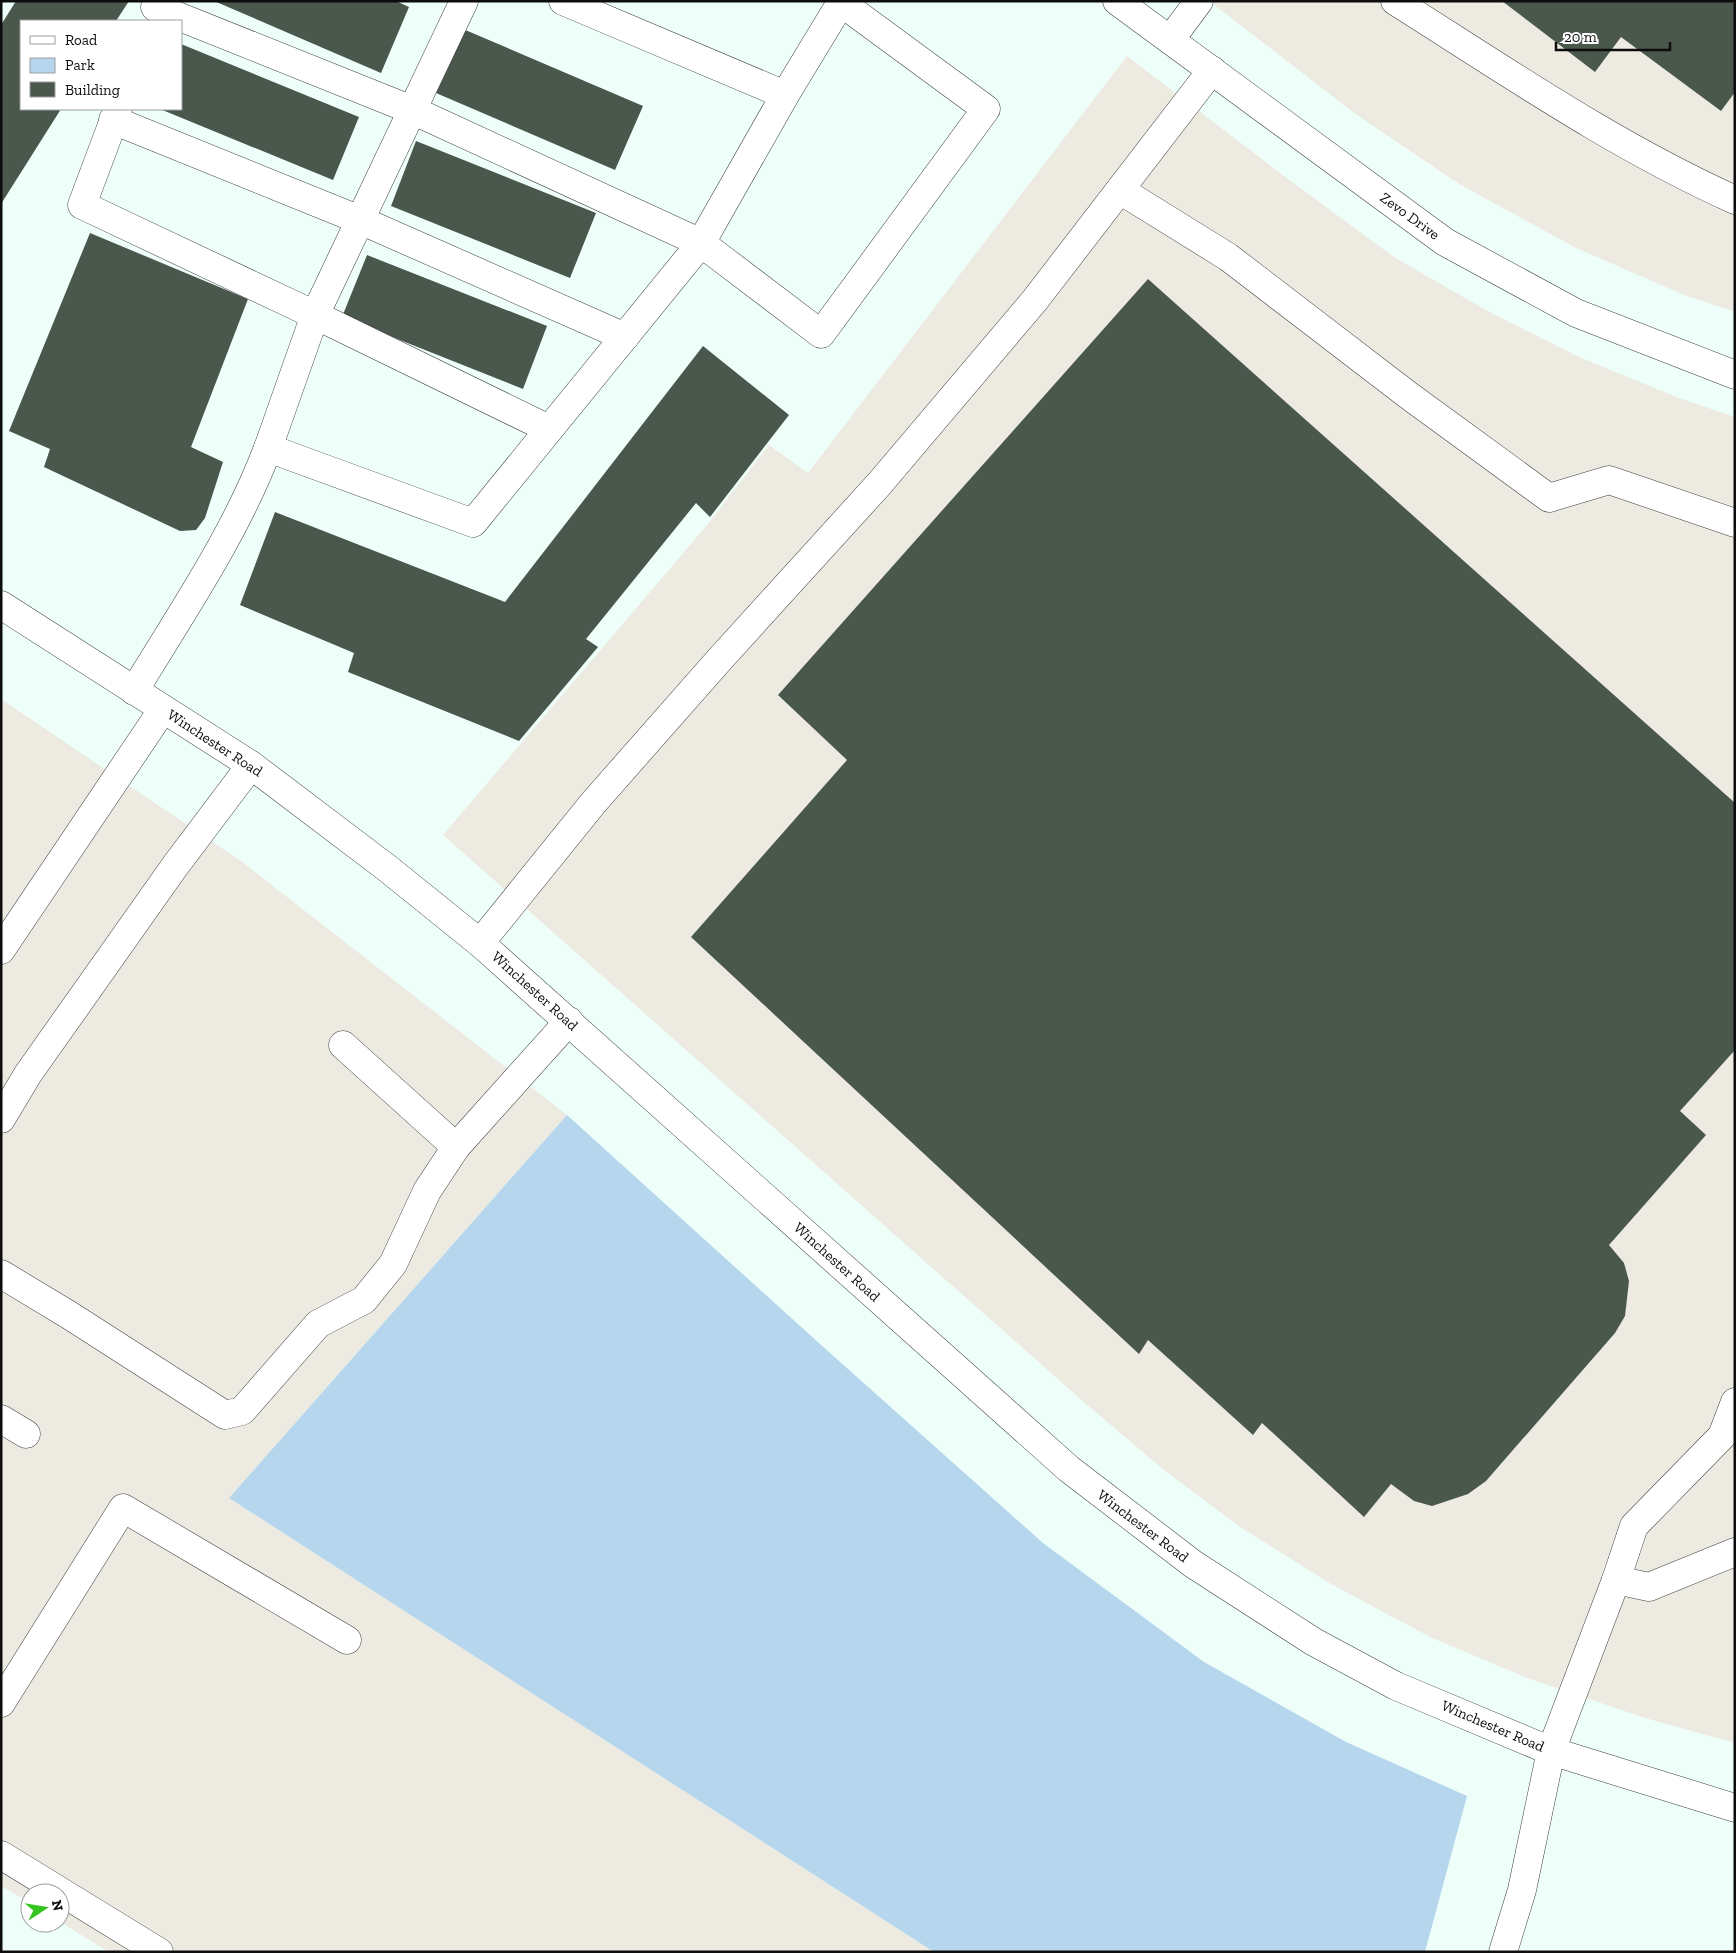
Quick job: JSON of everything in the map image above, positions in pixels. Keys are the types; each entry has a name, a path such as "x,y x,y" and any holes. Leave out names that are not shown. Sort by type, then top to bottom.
{"street":[{"path":"134,691 216,558 256,478 315,315 464,1"},
{"path":"563,1 785,95"},
{"name":"Zevo Drive","path":"1117,1 1445,242 1576,312 1735,375"},
{"path":"1170,40 1199,1"},
{"path":"1395,1 1588,123 1696,182 1735,200"},
{"path":"182,21 412,110 701,243 822,334 986,109 840,2 701,243 473,523 268,448"},
{"path":"154,10 180,20"},
{"path":"480,943 594,802 720,659 880,483 1017,322 1212,70"},
{"path":"549,429 315,315 82,205 116,114 625,337"},
{"path":"1120,190 1228,257 1408,395 1549,498 1609,480 1735,524"},
{"name":"Winchester Road","path":"1,605 251,765 386,868 480,943 1069,1469 1193,1564 1314,1642 1396,1686 1551,1751 1735,1808"},
{"path":"1,950 163,709"},
{"path":"1,1119 39,1058 170,874 251,765"},
{"path":"1,1274 69,1315 225,1416 242,1412 318,1324 364,1300 393,1264 427,1191 456,1147 569,1021"},
{"path":"343,1046 456,1147"},
{"path":"1503,1952 1522,1890 1551,1751 1616,1580 1634,1526 1722,1436 1735,1402"},
{"path":"1,1419 26,1434"},
{"path":"1,1703 123,1508 347,1640"},
{"path":"1616,1580 1649,1587 1735,1552"},
{"path":"1,1855 159,1952"}],"shaded area":[{"path":"1209,1 1735,1 1735,312 1684,295 1574,247 1459,184 1357,115"},
{"path":"1127,56 1394,257 1491,313 1579,357 1679,398 1735,417 1735,1743 1645,1718 1527,1678 1430,1637 1331,1584 1240,1527 1164,1470 1086,1404 443,835 707,525 769,445 808,473"},
{"path":"1,699 241,861 567,1115 229,1498 934,1952 109,1952 70,1928 70,1883 20,1883 20,1897 1,1886"}],"green space":[{"path":"567,1115 1043,1543 1204,1662 1346,1742 1467,1796 1425,1952 934,1952 229,1498"}],"building":[{"path":"16,1 129,1 117,20 20,20 20,110 60,110 1,204 1,25"},
{"path":"214,1 396,1 409,7 381,73"},
{"path":"1502,1 1735,1 1735,92 1721,111 1621,37 1595,72"},
{"path":"463,29 643,106 615,170 436,93"},
{"path":"182,44 359,117 333,180 162,110 182,110"},
{"path":"416,141 596,213 570,278 391,206"},
{"path":"90,233 248,299 191,447 223,462 205,518 196,530 180,531 44,467 50,449 9,431"},
{"path":"367,255 547,326 523,389 342,317"},
{"path":"1148,279 1735,803 1735,1050 1680,1111 1706,1135 1609,1245 1624,1263 1629,1281 1625,1316 1615,1333 1486,1481 1468,1494 1432,1506 1414,1501 1391,1484 1364,1517 1262,1423 1253,1435 1148,1340 1139,1354 691,937 847,760 778,695"},
{"path":"703,346 789,415 710,517 696,503 586,639 598,647 519,741 348,672 354,653 240,605 275,512 505,602"}]}
